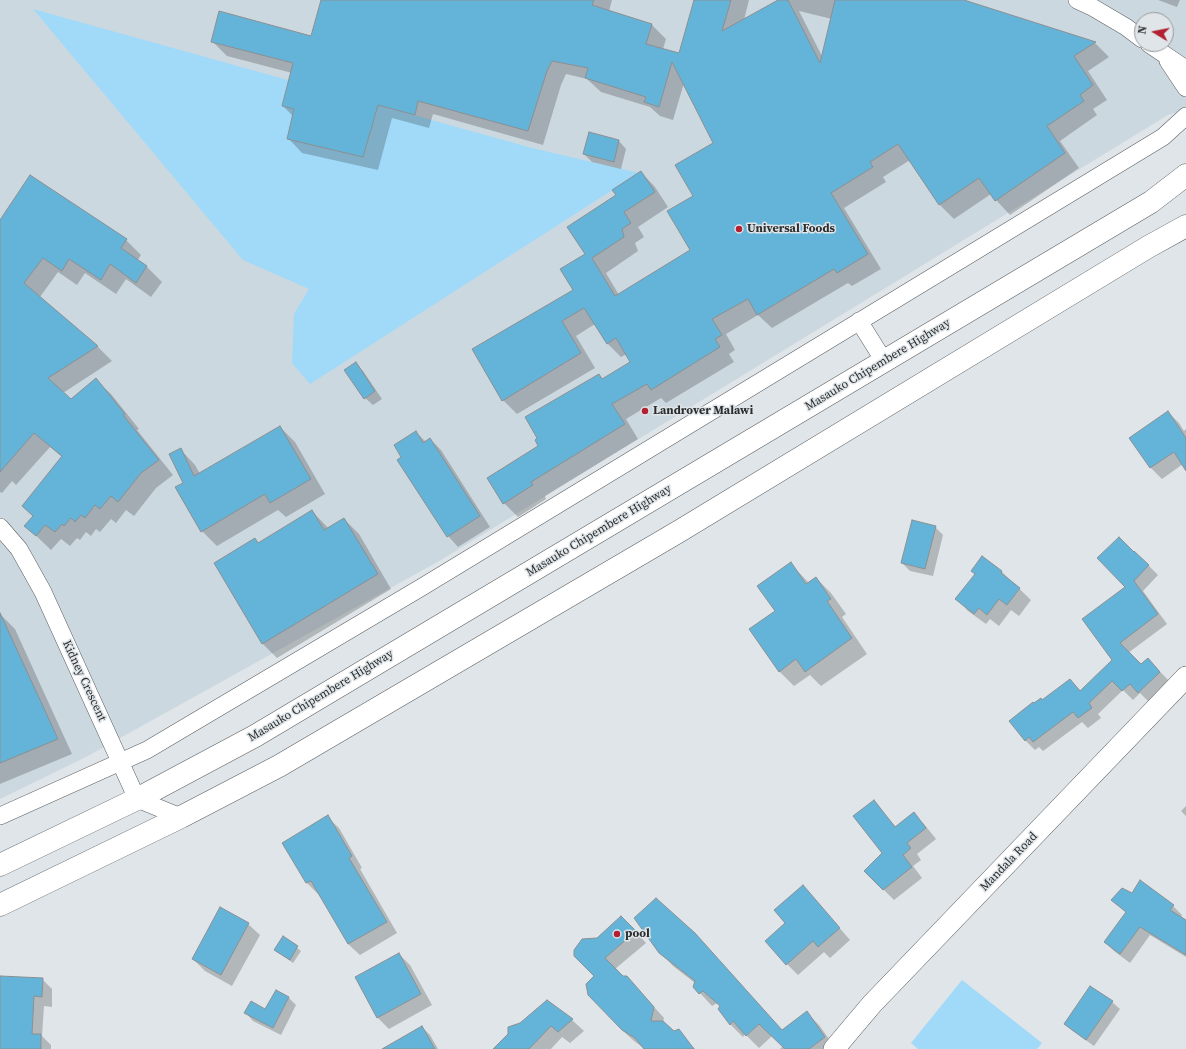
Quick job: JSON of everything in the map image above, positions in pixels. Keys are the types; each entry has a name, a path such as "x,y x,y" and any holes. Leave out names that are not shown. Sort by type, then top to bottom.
{"highway":[{"name":"Masauko Chipembere Highway","path":"0,864 137,798 255,736 1151,202 1186,175"},
{"path":"0,905 181,817 293,758 671,536 1148,247 1186,226"}],"street":[{"path":"1077,0 1092,7 1134,33"},
{"path":"1160,52 1186,69"},
{"path":"1163,54 1186,88"},
{"path":"0,816 147,750 429,582 1163,137 1186,116"},
{"path":"859,320 884,361"},
{"name":"Kidney Crescent","path":"0,527 19,549 43,592 137,798"},
{"name":"Mandala Road","path":"834,1049 872,1004 1186,677"},
{"path":"137,798 181,817"}],"shaded area":[{"path":"0,0 1186,0 1186,109 1168,115 441,560 84,758 0,799"},
{"path":"33,9 532,148 639,173 310,384 292,363 294,314 309,289 243,260"},
{"path":"962,980 1042,1043 1037,1049 918,1049 911,1043"}],"building":[{"path":"321,0 594,0 592,5 652,24 646,44 679,53 694,0 731,0 722,31 778,0 788,0 820,63 835,0 964,0 1096,42 1074,56 1093,85 1080,95 1084,101 1047,126 1065,153 995,201 979,178 939,205 898,144 870,162 873,167 831,193 868,254 837,273 834,269 757,315 748,299 712,319 722,335 715,339 720,347 651,390 647,384 612,404 625,424 531,482 533,485 503,504 487,478 538,446 535,440 537,438 525,417 599,374 602,379 630,362 616,338 607,344 584,308 562,321 581,353 502,401 472,349 573,290 560,269 585,254 567,227 616,195 612,190 641,171 655,192 624,212 631,223 622,229 624,237 592,258 615,296 690,250 667,211 693,196 675,165 713,143 672,62 659,107 644,102 646,97 585,78 588,68 552,61 547,71 528,131 418,101 415,115 378,105 363,157 287,139 294,109 282,106 293,63 211,42 219,11 311,36"},
{"path":"589,132 619,140 614,162 583,154"},
{"path":"30,175 127,239 121,248 147,266 136,283 110,264 101,280 69,259 62,271 43,258 24,283 98,346 48,378 71,399 96,378 159,460 141,473 118,502 111,496 100,509 95,505 85,518 81,515 75,522 71,518 64,526 62,524 55,532 45,525 36,536 24,526 33,516 22,506 62,456 34,433 0,472 0,220"},
{"path":"356,362 375,391 364,399 344,370"},
{"path":"1168,411 1186,438 1186,471 1174,452 1150,468 1129,438"},
{"path":"280,426 311,479 270,503 265,494 201,532 175,487 183,483 169,454 181,448 194,476"},
{"path":"416,431 423,443 430,438 480,516 447,537 397,460 401,457 394,445"},
{"path":"312,510 324,530 344,518 378,574 262,644 214,563 255,538 258,543"},
{"path":"912,520 936,526 925,569 901,563"},
{"path":"1119,537 1149,565 1134,581 1158,614 1120,643 1141,664 1148,658 1160,672 1138,693 1130,684 1122,691 1112,681 1089,703 1092,708 1078,718 1073,712 1033,742 1029,737 1025,741 1009,721 1033,702 1034,703 1041,698 1042,700 1070,679 1080,691 1112,660 1082,619 1125,587 1097,558"},
{"path":"982,556 1002,571 1001,573 1020,588 1007,605 999,599 987,615 979,608 974,614 955,599 975,574 971,571"},
{"path":"791,562 806,584 816,577 831,599 827,601 852,638 805,672 796,659 779,672 749,629 775,611 757,586"},
{"path":"0,613 58,739 0,763"},
{"path":"874,800 895,827 914,812 926,828 907,843 911,848 903,855 912,867 883,890 864,871 882,853 853,816"},
{"path":"328,815 352,856 349,858 387,922 348,944 311,881 306,883 282,843"},
{"path":"1140,880 1174,905 1170,910 1186,920 1186,955 1140,927 1120,954 1104,942 1126,912 1111,900 1122,888 1132,893"},
{"path":"803,885 840,928 818,947 813,941 786,965 765,941 785,923 774,910"},
{"path":"656,898 695,933 782,1030 807,1011 825,1037 809,1049 785,1049 759,1024 746,1036 733,1021 730,1025 718,1009 720,1006 703,991 699,994 693,987 695,981 659,953 634,918"},
{"path":"220,907 249,923 221,975 192,959"},
{"path":"621,916 636,931 605,958 623,976 627,976 654,1007 651,1021 663,1021 674,1031 679,1029 694,1049 644,1049 635,1038 622,1030 588,995 586,984 594,976 574,956 574,950 582,939 597,938"},
{"path":"283,936 298,946 290,960 274,950"},
{"path":"399,953 421,994 377,1018 355,977"},
{"path":"0,976 43,978 42,997 34,996 32,1034 41,1034 41,1049 0,1049"},
{"path":"1090,986 1113,1001 1086,1040 1064,1024"},
{"path":"276,990 289,997 273,1028 244,1013 251,1001 265,1009"},
{"path":"547,1000 573,1019 558,1032 551,1026 529,1049 493,1049 508,1034 508,1027 520,1023"},
{"path":"422,1026 435,1049 382,1049"}],"place":[{"name":"Universal Foods","path":"739,229"},
{"name":"Landrover Malawi","path":"645,411"},
{"name":"pool","path":"617,934"}]}
